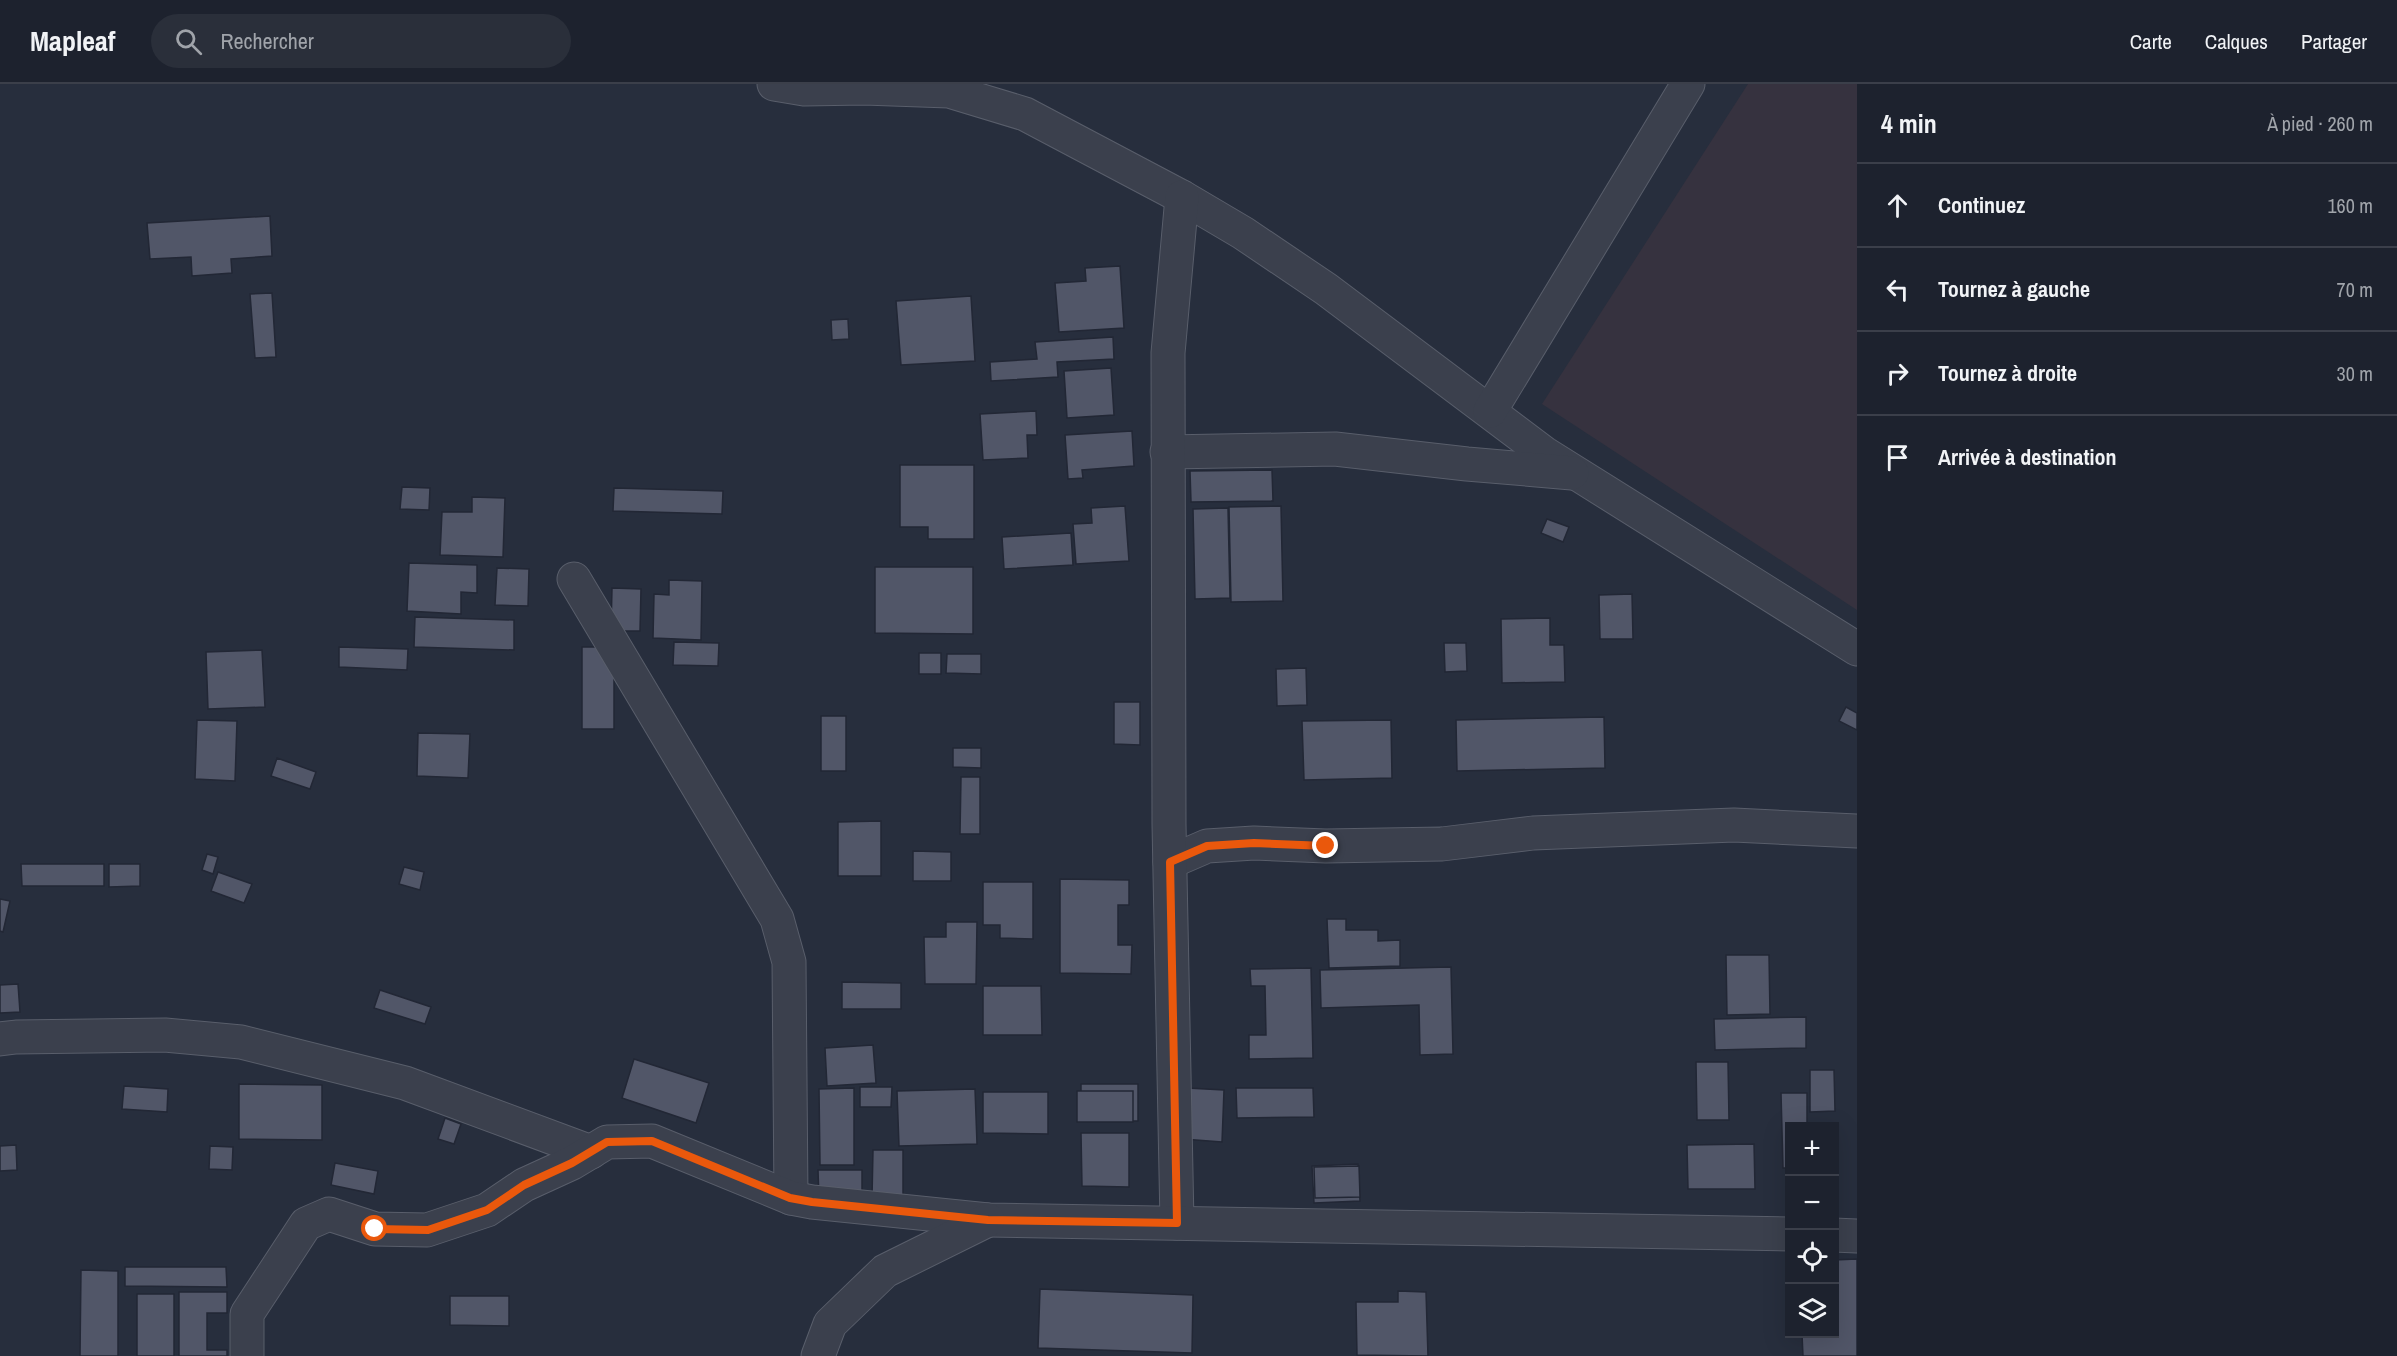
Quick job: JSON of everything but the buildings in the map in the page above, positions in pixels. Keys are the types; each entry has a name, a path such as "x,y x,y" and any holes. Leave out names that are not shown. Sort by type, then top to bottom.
{"street":[{"path":"1490,411 1688,84"},
{"path":"794,86 949,92 1025,114 1182,197 1243,233 1326,289 1544,453 1857,649"},
{"path":"1177,1223 1170,862 1167,452 1168,353 1182,197"},
{"path":"1167,452 1335,449 1467,464 1577,473"},
{"path":"574,579 777,919 789,962 790,1198"},
{"path":"1170,862 1207,846 1254,843 1326,846 1442,844 1533,833 1734,825 1857,831"},
{"path":"0,1039 165,1035 241,1042 405,1083 591,1152"},
{"path":"247,1356 247,1314 306,1224 329,1214 375,1229 428,1230 487,1210 524,1185 607,1142 652,1141 790,1198 988,1220 1785,1234"},
{"path":"818,1356 830,1324 885,1271 988,1220"},
{"path":"1839,1235 1857,1236"}],"shaded area":[{"path":"1748,84 1857,84 1857,610 1542,404"}],"route":[{"path":"375,1229 428,1230 487,1210 524,1185 572,1163 607,1142 652,1141 790,1198 812,1202 988,1220 1177,1223 1170,862 1207,846 1254,843 1326,846"}]}
